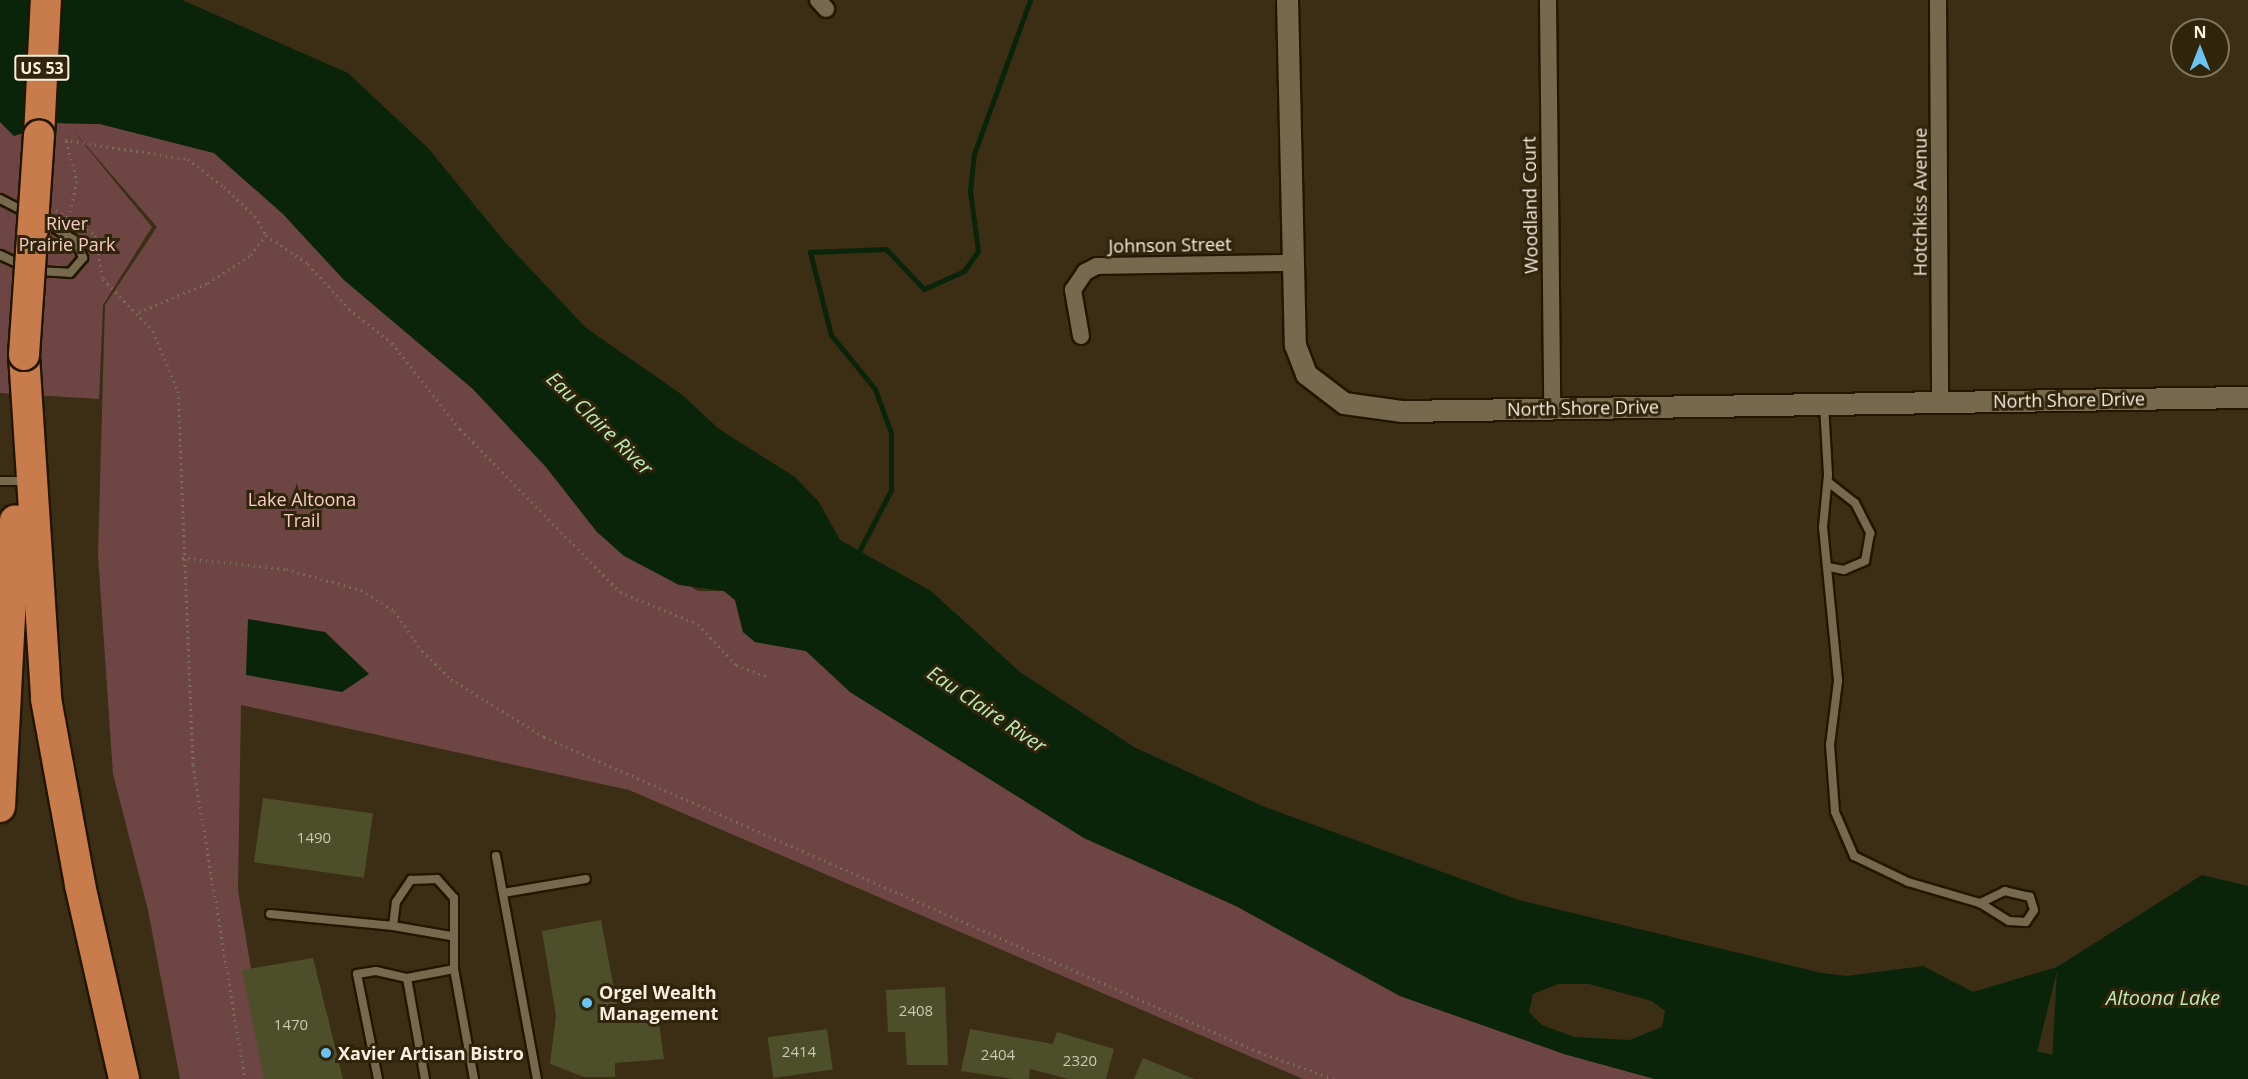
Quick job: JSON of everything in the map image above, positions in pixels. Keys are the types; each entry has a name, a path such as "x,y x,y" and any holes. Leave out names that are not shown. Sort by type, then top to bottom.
{"highway":[{"name":"US 53","path":"0,807 9,481 24,355 46,0"},
{"path":"24,355 46,699 80,885 124,1079"}],"street":[{"name":"North Shore Drive","path":"1287,0 1290,263 1299,360 1330,397 1377,410 2248,397"},
{"name":"Woodland Court","path":"1548,0 1552,409"},
{"name":"Hotchkiss Avenue","path":"1938,0 1940,403"},
{"name":"Johnson Street","path":"1080,336 1073,290 1085,272 1097,266 1290,263"}],"lane":[{"path":"0,200 62,231 83,252 81,263 70,273 40,273 0,255"},
{"path":"1824,405 1828,482 1823,527 1838,681 1830,745 1835,812 1854,856 1908,882 1980,903 2009,921 2026,922 2034,910 2030,897 2005,891 1980,903"},
{"path":"1828,482 1855,503 1870,533 1866,561 1844,570 1828,567"},
{"path":"496,856 537,1079"},
{"path":"393,926 402,888 411,880 437,879 454,898 458,921 451,936 454,969 474,1079"},
{"path":"503,893 586,879"},
{"path":"270,914 393,926 451,936"},
{"path":"378,1079 357,974 376,971 407,978 454,969"},
{"path":"407,978 425,1079"}],"path":[{"path":"60,129 78,181 69,216 62,231"},
{"path":"65,140 188,159 255,216 266,235 308,264 392,343 460,429 620,592 698,624 736,665 767,677"},
{"path":"50,207 69,216 95,235 103,279 139,312 163,351 178,391 182,558 198,816 245,1079"},
{"path":"139,312 208,283 251,255 266,235"},
{"path":"182,558 286,569 361,590 394,611 422,651 451,679 544,737 1259,1052 1334,1079"}],"green space":[{"name":"Lake Altoona Trail","path":"0,122 100,124 214,153 283,214 344,280 473,389 546,467 597,532 698,591 724,591 735,600 743,632 755,642 806,651 850,692 1084,838 1236,906 1400,996 1564,1054 1655,1079 1303,1079 629,790 241,705 238,890 269,1079 180,1079 148,910 113,774 98,555 105,305 157,227 71,128 152,227 103,305 99,399 0,393"}],"water":[{"name":"Altoona Lake","path":"0,0 182,0 348,73 428,148 504,241 586,328 681,394 719,429 795,477 819,502 840,540 931,591 1020,672 1134,747 1260,805 1519,900 1822,973 1847,976 1923,966 1973,992 2057,967 2202,875 2248,886 2248,1079 2051,1079 2057,971 2031,1077 2049,1079 1655,1079 1564,1054 1400,996 1236,906 1084,838 850,692 806,651 755,642 743,632 735,600 724,591 679,585 624,556 597,532 546,467 473,389 344,280 283,214 214,153 100,124 57,123 14,136 0,122","holes":["1558,984 1589,984 1652,1001 1665,1011 1662,1027 1630,1040 1574,1037 1542,1025 1529,1012 1533,994"]},
{"path":"248,619 325,632 369,674 342,692 246,675"}],"building":[{"path":"263,798 373,813 364,878 254,862"},
{"path":"601,920 620,1021 658,1017 664,1059 615,1063 615,1077 584,1077 550,1064 556,1016 542,931"},
{"path":"313,958 343,1079 264,1079 242,970"},
{"path":"945,987 948,1065 907,1065 905,1032 888,1032 886,990"},
{"path":"827,1029 833,1070 773,1078 768,1037"},
{"path":"970,1029 1053,1044 1057,1032 1114,1049 1106,1079 1069,1079 1030,1069 1029,1079 1014,1079 961,1071"},
{"path":"1143,1058 1194,1079 1134,1079"}],"waterway":[{"path":"855,559 891,490 891,433 875,389 831,335 810,252 886,249 924,289 964,271 978,251 970,191 974,154 1030,0"},
{"name":"Eau Claire River","path":"1992,1058 2088,1079"}],"place":[{"name":"Orgel Wealth Management","path":"587,1003"},
{"name":"Xavier Artisan Bistro","path":"326,1053"}],"park label":[{"name":"River Prairie Park","path":"67,234"}]}
